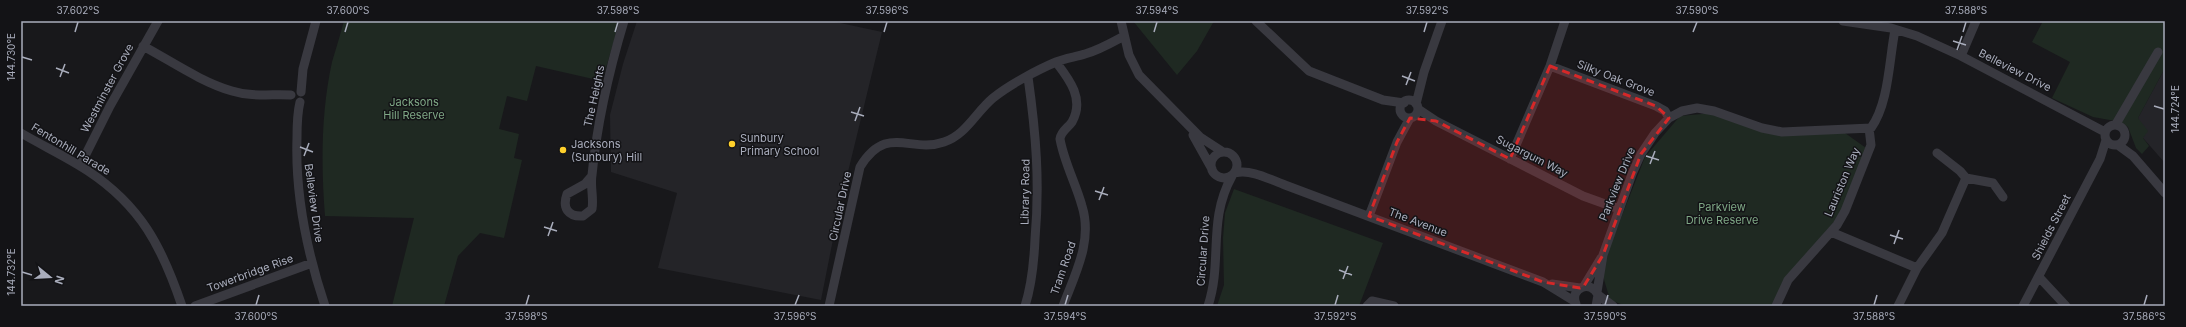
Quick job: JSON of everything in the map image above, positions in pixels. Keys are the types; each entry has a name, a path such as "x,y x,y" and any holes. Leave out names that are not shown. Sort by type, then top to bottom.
{"street":[{"name":"Westminster Grove","path":"80,166 110,106 158,21"},
{"name":"Belleview Drive","path":"316,21 296,96 298,184 304,232 325,306"},
{"name":"The Heights","path":"591,177 607,86 624,21"},
{"path":"1121,21 1124,36 1152,88 1200,137 1223,152 1231,154 1236,160 1237,167 1233,175 1220,178 1212,169 1198,142 1180,118"},
{"name":"Sugargum Way","path":"1256,21 1309,71 1436,121 1583,196 1619,209"},
{"path":"1369,216 1410,110 1442,21"},
{"path":"1510,159 1550,66 1565,21"},
{"name":"Belleview Drive","path":"1843,21 1895,30 1916,36 1961,56 2109,131"},
{"path":"1961,56 1976,21"},
{"path":"1868,128 1871,128 1877,119 1883,101 1895,30"},
{"name":"Circular Drive","path":"829,306 860,167 869,155 884,145 893,142 935,144 949,140 958,134 992,99 1028,77 1056,62 1097,50 1124,36"},
{"path":"143,46 206,80 231,91 256,96 296,96"},
{"name":"Shields Street","path":"2023,306 2100,159 2109,131 2132,98 2158,52"},
{"name":"Tram Road","path":"1056,62 1070,79 1077,101 1074,118 1063,132 1060,139 1082,205 1086,229 1083,254 1063,306"},
{"name":"Silky Oak Grove","path":"1550,66 1656,106 1664,111 1669,118"},
{"name":"Library Road","path":"1025,306 1032,279 1038,186 1036,134 1028,77"},
{"name":"Shields Street","path":"2100,159 2116,145 2122,142 2132,98"},
{"name":"Parkview Drive","path":"1596,306 1603,255 1619,209 1641,154 1655,133 1669,118 1682,111 1697,108 1714,111 1762,128 1782,132 1868,128"},
{"path":"2142,167 2122,127 2109,131 2116,145 2133,156 2142,167 2165,193"},
{"name":"Lauriston Way","path":"1776,306 1788,280 1831,232 1845,211 1870,146 1868,128"},
{"name":"Fentonhill Parade","path":"21,133 80,166 109,186 133,209 154,237 170,268 182,306"},
{"path":"1212,169 1213,160 1223,152"},
{"path":"1937,153 1960,171 1966,178 1993,183 2003,197"},
{"name":"The Avenue","path":"1236,160 1285,185"},
{"name":"The Avenue","path":"1233,175 1241,172 1253,173 1543,282 1591,287 1598,294"},
{"name":"Circular Drive","path":"1208,306 1213,284 1217,214 1224,192 1233,175"},
{"path":"1898,306 1917,268 1942,233 1966,178"},
{"path":"1831,232 1917,268"},
{"name":"Parkview Drive","path":"1576,305 1574,296 1582,287 1603,255"},
{"name":"Towerbridge Rise","path":"195,306 312,263"},
{"path":"2039,277 2066,306"},
{"name":"The Avenue","path":"1543,282 1576,305"},
{"path":"1598,294 1613,306"},
{"path":"1367,306 1372,301 1394,306"}],"highlighted area":[{"path":"1550,66 1656,106 1669,118 1641,154 1603,255 1584,286 1580,288 1543,282 1369,216 1397,142 1410,118 1436,121 1510,159"}],"shaded area":[{"name":"Sunbury Primary School","path":"637,21 831,21 882,32 839,209 821,300 658,268 677,193 611,172 610,115 623,64"},
{"path":"2165,68 2165,163 2143,138 2138,118"}],"green space":[{"name":"Jacksons Hill Reserve","path":"344,21 620,21 602,81 536,66 527,101 507,96 499,129 519,134 514,158 522,160 504,238 480,233 458,256 444,306 392,306 414,218 325,216 323,178 324,120 328,81"},
{"path":"1133,21 1214,21 1197,51 1177,75"},
{"path":"2043,21 2165,21 2165,68 2138,118 2148,131 2143,138 2149,146 2142,154 2136,148 2128,127 2121,122 2093,117 2052,98 2070,62 2032,42"},
{"name":"Parkview Drive Reserve","path":"1713,113 1778,132 1845,133 1866,148 1842,212 1790,277 1776,306 1626,306 1610,300 1601,269 1645,157 1680,116"},
{"path":"1234,189 1383,243 1359,306 1217,306 1224,285 1223,238 1225,213"}],"place":[{"name":"Sunbury Primary School","path":"732,144"},
{"name":"Jacksons (Sunbury) Hill","path":"563,150"}]}
